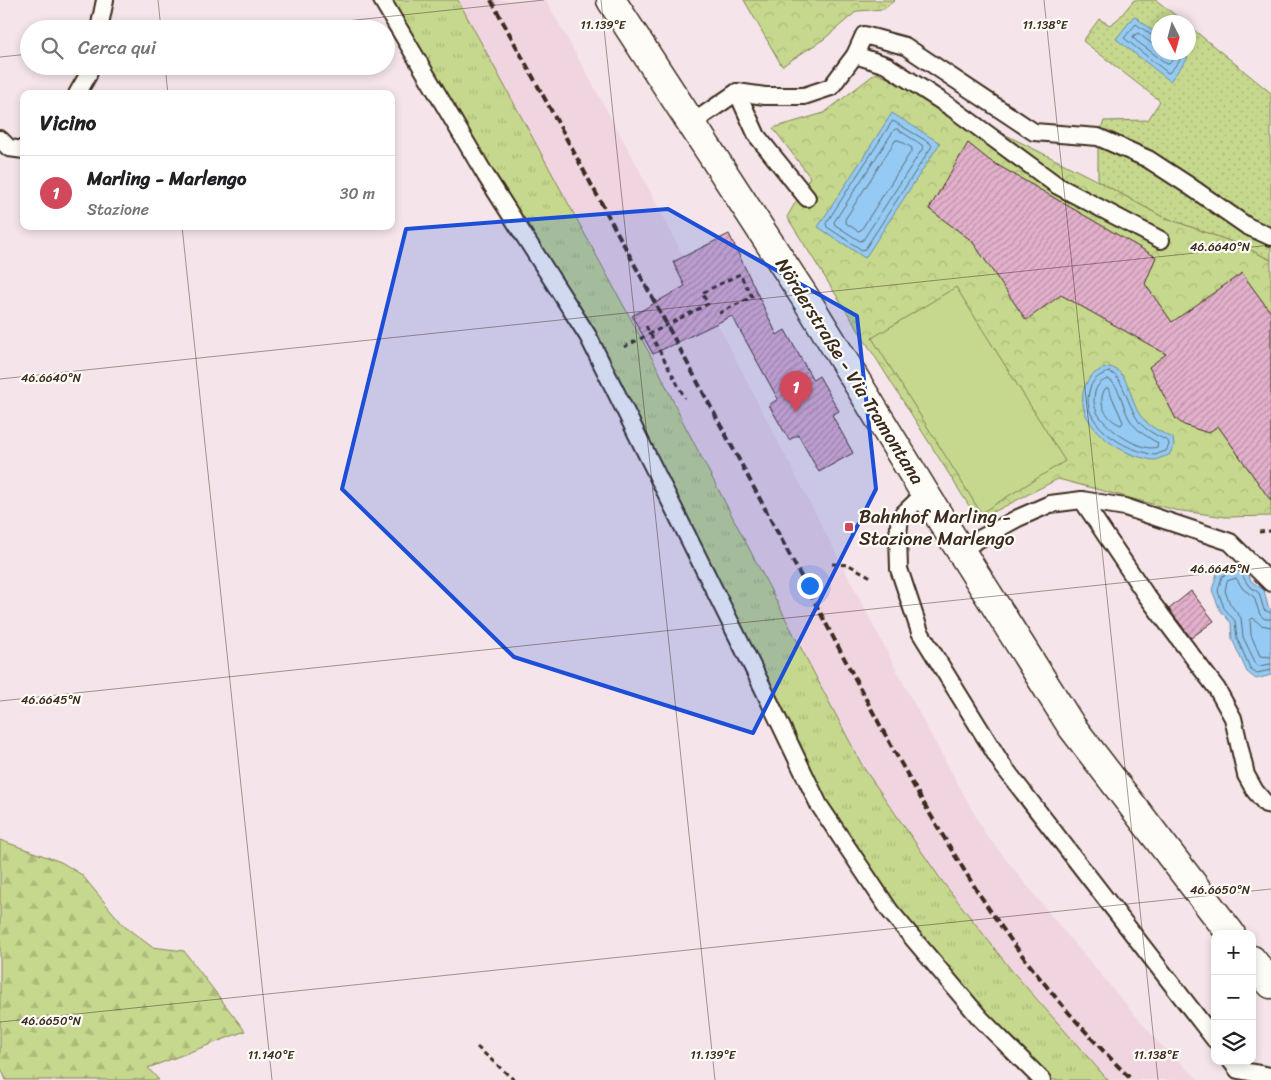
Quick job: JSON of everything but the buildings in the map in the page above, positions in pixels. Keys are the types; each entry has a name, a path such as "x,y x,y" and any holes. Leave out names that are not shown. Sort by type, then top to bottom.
{"street":[{"name":"Nörderstraße - Via Tramontana","path":"611,0 806,299 1072,727 1228,930"},
{"path":"1256,965 1271,984"}],"lane":[{"path":"101,20 105,0"},
{"path":"382,0 394,20"},
{"path":"395,22 486,176 588,336 819,805 890,911 980,1018 1042,1080"},
{"path":"692,123 737,92 765,96 804,96 830,87 855,56 864,35 905,46 1034,132 1098,137 1148,159 1188,184 1247,226 1271,237"},
{"path":"855,56 886,65 952,108 1058,186 1161,240"},
{"path":"79,90 88,75"},
{"path":"737,92 757,136 807,198"},
{"path":"0,139 9,148 20,149"},
{"path":"925,493 900,516 898,535 899,569 920,632 1003,766 1211,1035"},
{"path":"961,549 1018,518 1050,504 1082,500 1125,507 1230,542 1271,583"},
{"path":"1082,500 1146,595 1217,689 1234,718 1246,775 1255,791 1266,804 1271,805"},
{"path":"1234,1065 1238,1070 1271,1076"}],"path":[{"path":"599,360 708,304 702,294 740,274 752,297 715,315"},
{"path":"646,326 685,398"},
{"path":"832,564 849,565 867,575 904,588"},
{"path":"477,1047 514,1080"}],"highlighted area":[{"path":"668,209 857,316 876,489 753,733 514,657 342,489 406,229"}],"shaded area":[{"path":"458,0 546,0 631,154 918,711 985,833 1053,918 1158,1042 1199,1080 1108,1080 1012,971 942,881 863,767 682,420 659,371"}],"green space":[{"path":"382,0 458,0 659,371 682,420 863,767 942,881 1012,971 1108,1080 1042,1080 980,1018 819,805 588,336"},
{"path":"744,0 895,0 884,9 857,11 824,39 782,66"},
{"path":"1134,0 1156,0 1175,15 1151,15 1151,60 1196,60 1196,32 1271,93 1271,260 1241,245 1161,216 1098,181 1098,137 1104,121 1148,120 1160,101 1083,41 1099,19 1110,25 1119,18"},
{"path":"876,73 930,97 1098,181 1161,216 1241,245 1271,260 1271,516 1226,517 1175,510 1058,479 978,520 787,217 810,177 773,128 824,113"},
{"path":"956,287 1065,461 981,513 872,338"},
{"path":"0,840 61,862 82,875 124,926 152,947 184,951 245,1031 148,1068 159,1080 6,1080 0,1066"}],"water":[{"path":"1134,16 1151,29 1151,60 1186,60 1170,81 1116,39"},
{"path":"892,113 940,143 865,258 818,227"},
{"path":"1109,367 1121,374 1125,380 1136,409 1143,419 1173,438 1174,446 1169,455 1153,460 1129,453 1107,440 1090,422 1085,412 1083,401 1084,389 1088,380 1094,374"},
{"path":"1241,562 1251,581 1264,590 1268,607 1271,610 1271,675 1256,679 1247,672 1232,639 1231,623 1220,610 1212,590 1217,573"}],"railway":[{"path":"491,0 918,794 984,901 1022,955 1064,1007 1132,1080"}],"place":[{"name":"Marling - Marlengo","path":"796,412"},
{"name":"Bahnhof Marling - Stazione Marlengo","path":"849,527"}]}
